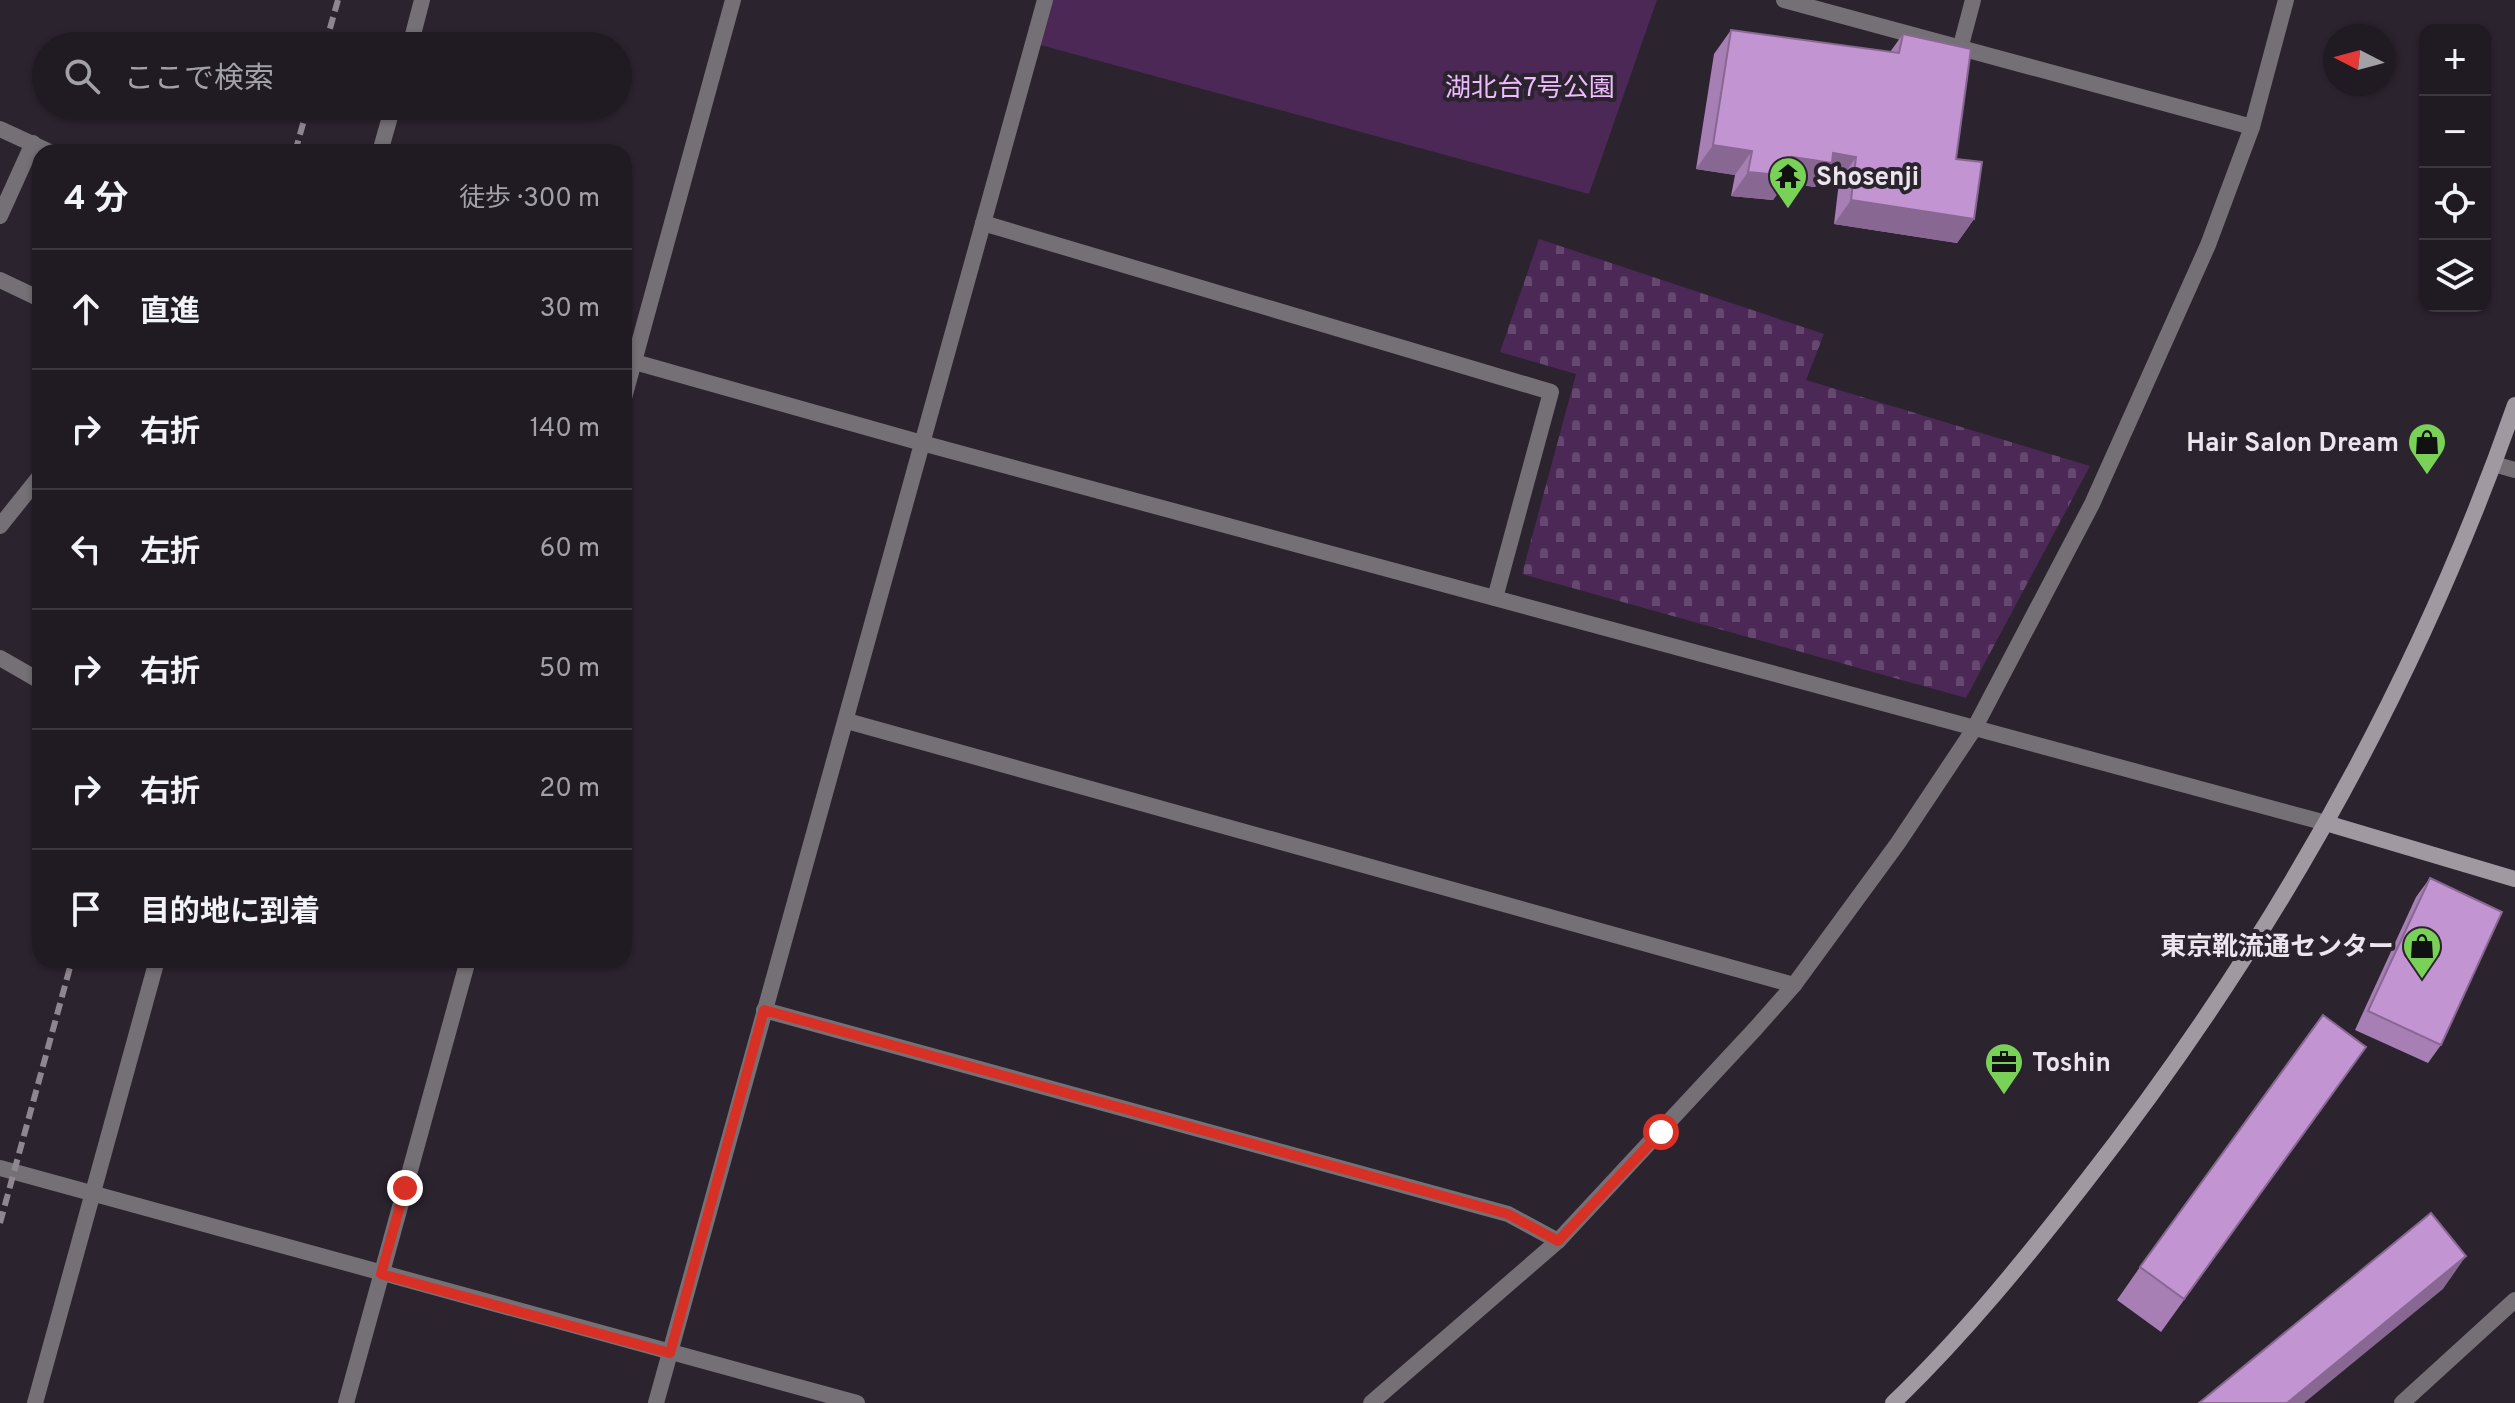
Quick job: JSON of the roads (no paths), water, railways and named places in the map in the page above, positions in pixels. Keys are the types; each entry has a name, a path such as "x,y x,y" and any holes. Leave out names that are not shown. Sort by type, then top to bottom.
{"street":[{"path":"414,32 422,0"},
{"path":"632,350 733,0"},
{"path":"656,1403 1045,0"},
{"path":"1784,0 2252,127"},
{"path":"1960,49 1973,0"},
{"path":"1371,1403 1558,1241 1794,985 1898,843 1974,729 2092,504 2208,245 2252,127 2286,0"},
{"path":"382,144 389,120"},
{"path":"0,129 33,143"},
{"path":"0,216 32,145"},
{"path":"983,223 1551,392 1495,598"},
{"path":"0,280 32,295"},
{"path":"632,361 922,443 2326,823 2515,879"},
{"path":"1893,1403 1930,1368 2045,1234 2129,1127 2225,992 2326,823 2393,700 2453,569 2515,405"},
{"path":"2494,464 2515,470"},
{"path":"0,526 32,486"},
{"path":"0,658 32,676"},
{"path":"847,721 1794,985"},
{"path":"35,1403 155,968"},
{"path":"346,1403 466,968"},
{"path":"764,1010 1508,1214 1558,1241"},
{"path":"0,1168 857,1403"},
{"path":"2402,1403 2515,1300"}],"railway":[{"path":"329,32 338,0"},
{"path":"297,144 304,120"},
{"path":"0,1223 70,968"}],"place":[{"name":"Shosenji","path":"1788,210"},
{"name":"Hair Salon Dream","path":"2427,476"},
{"name":"東京靴流通センター","path":"2422,980"},
{"name":"Toshin","path":"2004,1096"}],"park label":[{"name":"湖北台7号公園","path":"1530,87"}]}
